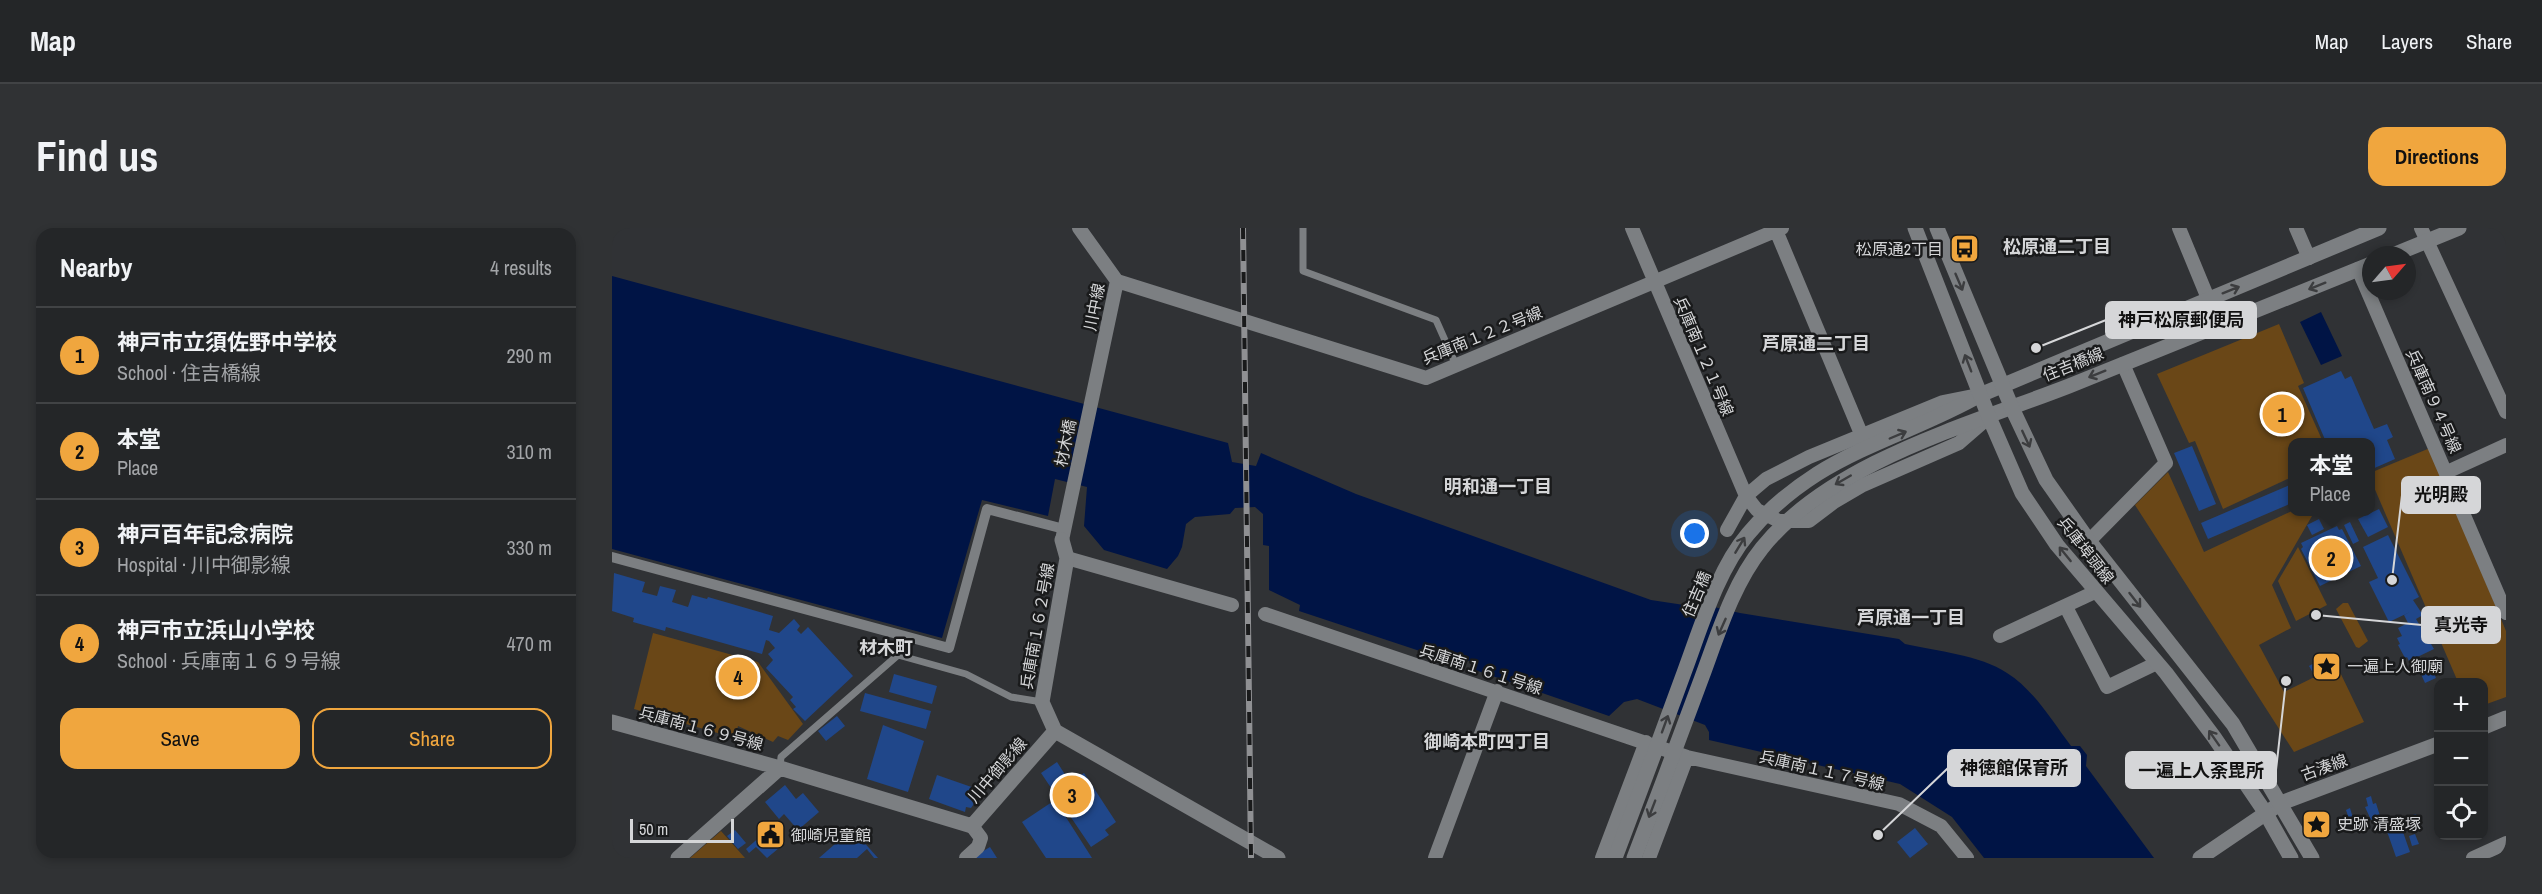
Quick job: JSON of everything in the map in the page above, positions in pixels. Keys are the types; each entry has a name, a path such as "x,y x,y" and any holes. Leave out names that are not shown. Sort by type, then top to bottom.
{"street":[{"name":"川中線","path":"1079,228 1117,281 1090,403"},
{"name":"兵庫南１２１号線","path":"1632,228 1746,496"},
{"name":"兵庫埠頭線","path":"1915,228 1980,395 2022,493 2057,545 2161,668 2214,737 2265,812 2291,858"},
{"name":"兵庫埠頭線","path":"1937,228 2002,386 2046,480 2089,541 2233,724 2312,858"},
{"path":"2179,228 2219,326"},
{"path":"2296,228 2309,258"},
{"name":"住吉橋線","path":"1980,395 2379,228"},
{"path":"2406,246 2424,234 2458,228"},
{"name":"兵庫南１２２号線","path":"1117,281 1426,378 1778,229"},
{"path":"1778,229 1862,436"},
{"path":"2424,234 2506,412"},
{"name":"住吉橋線","path":"1634,858 1718,635 1741,584 1761,550 1786,521 1824,491 1857,472 1953,430 2362,268"},
{"name":"兵庫南９４号線","path":"2378,300 2506,613"},
{"path":"2089,541 2166,463 2123,364"},
{"name":"住吉橋","path":"1616,858 1701,627 1723,573 1747,535 1774,507 1816,475 1848,457 1947,414 1980,395"},
{"path":"1726,530 1746,496 1766,479 1809,457 1943,402 1980,395"},
{"name":"材木橋","path":"1071,491 1090,403"},
{"path":"1746,496 1756,510 1779,521 1809,521 1834,502 1863,486 1959,443 1989,417"},
{"path":"2447,472 2506,446"},
{"name":"兵庫南１６２号線","path":"1055,731 1042,702 1067,558 1063,535 1071,491"},
{"path":"612,557 949,648 987,509 1063,535"},
{"path":"1067,558 1232,605"},
{"path":"2000,636 2066,608 2095,592 2116,575"},
{"path":"2066,608 2107,687 2183,659"},
{"name":"兵庫南１６１号線","path":"1264,614 1687,757"},
{"path":"1435,858 1497,691"},
{"path":"2488,725 2506,718"},
{"name":"兵庫南１６９号線","path":"612,722 780,768"},
{"path":"1055,731 1271,856"},
{"name":"川中御影線","path":"780,768 972,826 1055,731"},
{"path":"1602,858 1646,742"},
{"name":"古湊線","path":"2200,858 2281,803 2434,746"},
{"path":"1654,854 1687,757"},
{"name":"兵庫南１１７号線","path":"1687,757 1899,804 1941,826 1967,858"},
{"path":"678,858 780,768"},
{"path":"970,857 978,847 981,838 972,826"},
{"path":"2473,858 2506,843"}],"lane":[{"path":"1303,228 1303,271 1436,320 1456,365"},
{"path":"780,768 781,757 898,655 966,674 1011,698 1042,702"}],"shaded area":[{"path":"2279,324 2304,383 2298,386 2321,438 2288,438 2288,479 2223,509 2195,441 2189,443 2157,374"},
{"path":"2430,448 2506,631 2506,697 2488,704 2488,678 2456,678 2375,490 2375,471"},
{"path":"2168,472 2204,552 2288,513 2288,516 2312,516 2272,585 2291,628 2259,645 2284,692 2337,666 2364,722 2294,752 2135,505"},
{"path":"2298,547 2327,605 2296,621 2278,581"},
{"path":"2343,603 2348,603 2368,641 2359,648 2356,647 2336,609"},
{"path":"653,633 758,662 803,724 788,740 778,736 773,742 738,726 735,738 634,709"},
{"path":"721,831 745,858 690,858"}],"water":[{"path":"612,276 1228,443 1232,462 1256,466 1261,453 1356,494 1651,600 1684,605 1692,602 1740,613 1899,639 1905,644 1958,654 1984,662 2017,680 2042,707 2071,746 2080,746 2087,755 2086,766 2154,858 1984,858 1952,817 1900,784 1709,740 1709,732 1705,725 1637,699 1624,702 1609,716 1472,669 1474,663 1454,655 1447,660 1299,611 1300,605 1269,590 1269,546 1263,545 1263,514 1255,507 1235,508 1230,514 1195,517 1186,524 1182,547 1167,569 1104,550 1084,526 1087,487 1055,479 1048,516 982,500 942,638 612,549"},
{"path":"2321,312 2342,356 2321,365 2300,322"}],"building":[{"path":"2341,371 2345,379 2351,376 2374,429 2387,424 2393,437 2387,440 2395,459 2375,468 2375,438 2324,438 2303,388"},
{"path":"2192,446 2216,504 2199,511 2174,453"},
{"path":"2288,486 2288,505 2208,539 2201,523"},
{"path":"2379,509 2388,527 2368,537 2358,519 2364,516 2375,516 2375,511"},
{"path":"2319,519 2324,529 2312,535 2307,525"},
{"path":"2350,522 2359,541 2353,544 2344,525"},
{"path":"2337,526 2339,530 2342,529 2361,566 2320,586 2301,549 2303,547 2301,543"},
{"path":"2388,535 2419,597 2413,600 2423,615 2416,619 2434,649 2409,661 2398,645 2400,644 2397,638 2402,636 2398,628 2408,623 2404,615 2410,612 2389,622 2369,582 2378,578 2363,547"},
{"path":"614,573 645,582 642,592 657,596 660,586 676,590 672,602 688,607 692,595 707,599 708,597 773,616 769,630 779,633 794,619 800,626 797,630 801,634 808,627 853,676 805,721 793,709 796,707 790,700 793,697 766,668 773,660 768,654 775,648 769,641 766,640 762,654 666,627 665,631 633,622 634,618 612,611"},
{"path":"2316,662 2320,670 2313,673 2309,666"},
{"path":"2431,667 2436,678 2425,683 2420,672"},
{"path":"894,674 937,686 932,704 889,692"},
{"path":"865,693 931,711 926,729 860,711"},
{"path":"837,716 845,726 826,741 818,731"},
{"path":"883,725 924,741 908,792 867,779"},
{"path":"1057,762 1066,776 1069,775 1072,780 1084,773 1116,822 1105,830 1109,835 1091,847 1041,773"},
{"path":"937,775 983,791 971,808 966,807 965,812 929,799"},
{"path":"785,785 796,799 803,793 819,812 798,830 784,814 779,819 765,802"},
{"path":"2371,796 2380,816 2371,820 2365,807 2368,806 2366,798"},
{"path":"1055,800 1092,858 1046,858 1022,822"},
{"path":"2350,808 2353,818 2349,819 2346,810"},
{"path":"2416,814 2421,826 2407,831 2403,818"},
{"path":"2397,815 2410,852 2396,857 2383,820"},
{"name":"御崎児童館","path":"771,827 785,843 767,858 756,847 749,853 746,849"},
{"path":"1915,828 1928,844 1910,858 1897,842"},
{"path":"852,829 878,858 874,858 867,849 857,858 819,858"},
{"path":"735,830 746,843 738,849 727,836"},
{"path":"2415,834 2419,844 2412,846 2409,836"},
{"path":"990,847 997,858 976,858 975,856"}],"railway":[{"path":"1243,228 1251,858"}],"place":[{"name":"松原通2丁目","path":"1964,249"},
{"name":"神戸松原郵便局","path":"2036,348"},
{"name":"神戸市立須佐野中学校","path":"2282,414"},
{"name":"本堂","path":"2331,558"},
{"name":"光明殿","path":"2392,580"},
{"name":"真光寺","path":"2316,615"},
{"name":"一遍上人御廟","path":"2326,666"},
{"name":"神戸市立浜山小学校","path":"738,677"},
{"name":"一遍上人荼毘所","path":"2286,681"},
{"name":"神戸百年記念病院","path":"1072,795"},
{"name":"史跡 清盛塚","path":"2316,824"},
{"name":"御崎児童館","path":"770,835"},
{"name":"神徳館保育所","path":"1878,835"}],"district":[{"name":"松原通二丁目","path":"2057,247"},
{"name":"芦原通二丁目","path":"1816,344"},
{"name":"明和通一丁目","path":"1498,487"},
{"name":"芦原通一丁目","path":"1911,618"},
{"name":"材木町","path":"886,648"},
{"name":"御崎本町四丁目","path":"1487,742"}]}
